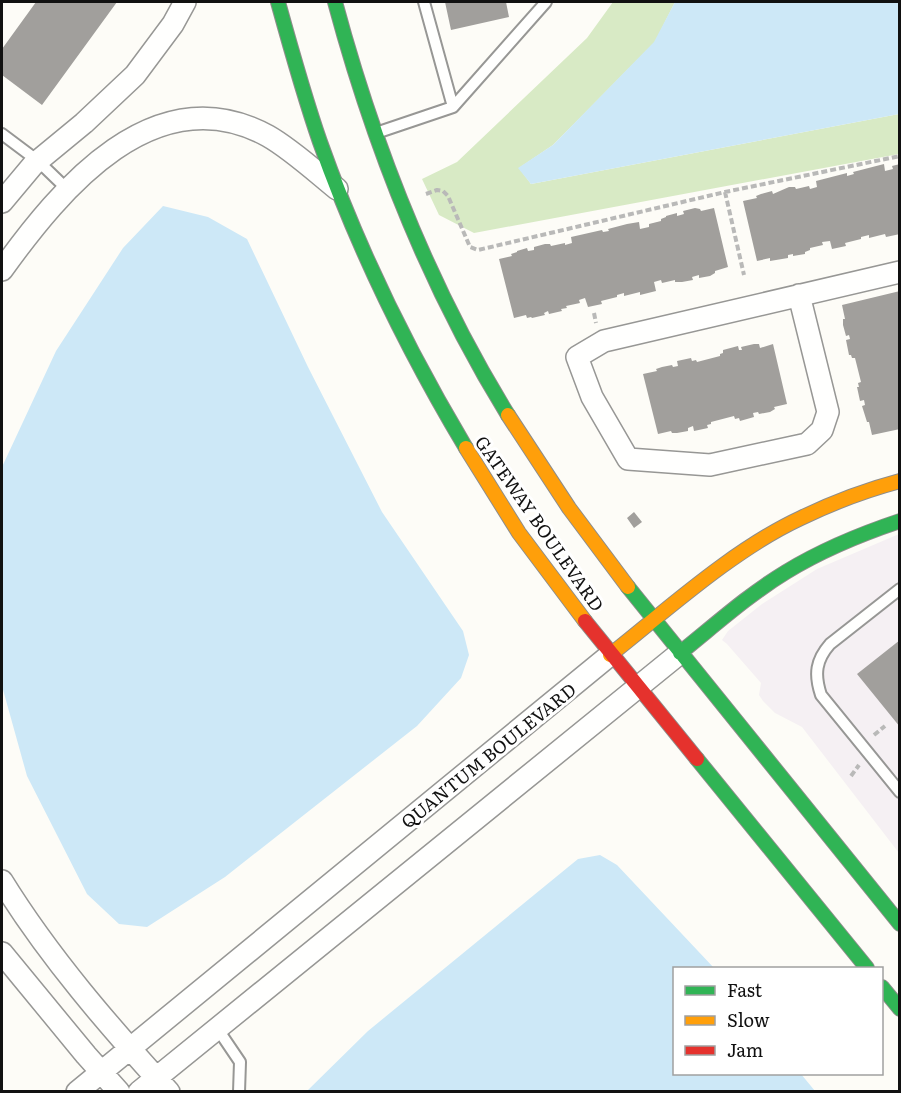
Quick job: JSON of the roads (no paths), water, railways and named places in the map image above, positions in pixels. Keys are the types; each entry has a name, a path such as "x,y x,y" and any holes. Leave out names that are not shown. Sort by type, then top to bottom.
{"main road":[{"name":"GATEWAY BOULEVARD","path":"278,2 302,86 339,190 384,297 442,409 521,534 610,656 639,688 865,967"},
{"name":"GATEWAY BOULEVARD","path":"336,2 356,76 402,203 441,292 488,381 534,457 584,530 654,621 900,924"},
{"name":"QUANTUM BOULEVARD","path":"610,656 723,566 773,533 800,518 874,488 900,481"},
{"path":"680,653 739,605 787,572 838,544 900,521"},
{"path":"883,988 900,1009"}],"street":[{"path":"2,202 38,161 84,123 135,75 173,24 185,2"},
{"path":"2,270 34,225 67,189 126,141 162,124 194,118 238,124 268,136 339,190"},
{"path":"799,295 828,412 822,430 807,444 710,465 628,459 592,397 578,357 604,340 799,295 900,272"},
{"path":"139,1092 163,1085 217,1028 680,653"},
{"name":"QUANTUM BOULEVARD","path":"77,1092 610,656"},
{"path":"2,881 30,926 129,1048 163,1085"},
{"path":"2,953 118,1092"}],"lane":[{"path":"424,2 453,106"},
{"path":"376,133 453,106 543,3"},
{"path":"2,134 38,161 67,189"},
{"path":"900,589 830,644 816,667 821,695 900,792"},
{"path":"217,1028 240,1062 239,1092"}],"water":[{"path":"675,2 899,2 899,114 531,184 518,168 553,145 654,42"},
{"path":"163,206 208,217 247,239 308,367 382,512 463,631 469,655 461,678 417,726 225,877 147,927 119,924 87,894 27,776 2,686 2,467 56,351 123,248"},
{"path":"600,855 617,865 713,967 673,967 673,1075 802,1075 815,1091 307,1091 368,1031 578,859"}]}
